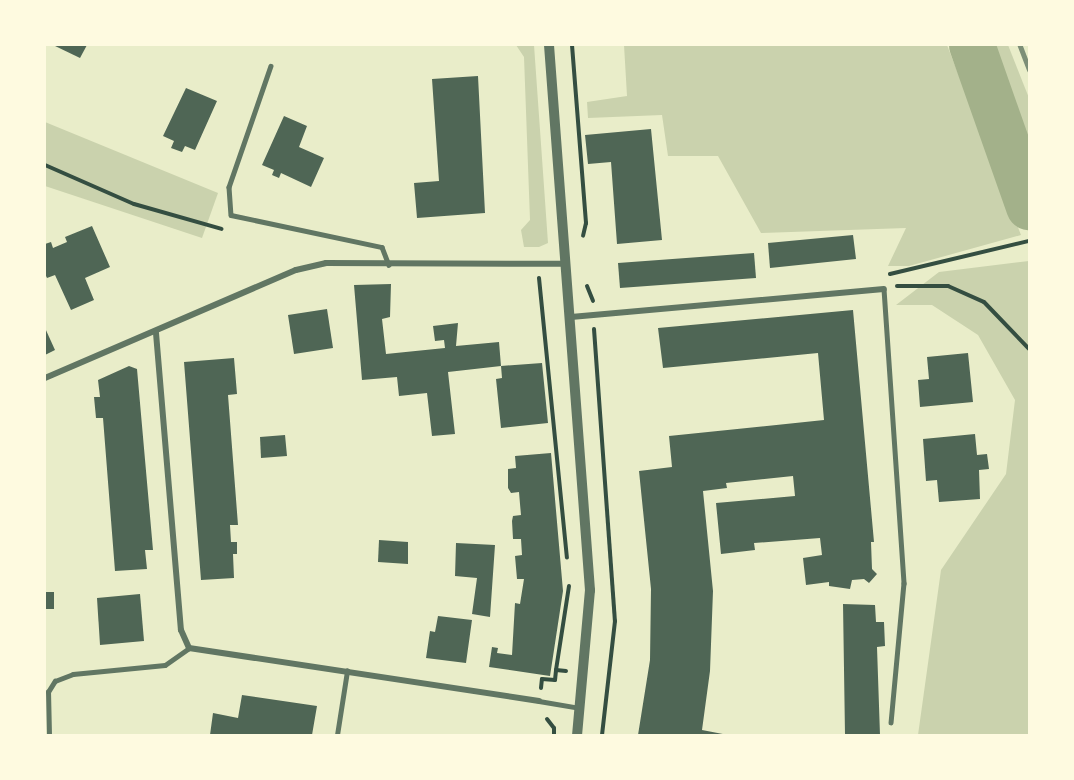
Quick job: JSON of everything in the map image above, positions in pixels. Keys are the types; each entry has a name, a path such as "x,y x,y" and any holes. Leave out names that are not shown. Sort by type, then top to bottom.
{"street":[{"path":"549,45 590,590 578,735"},
{"path":"45,378 156,333 296,270 326,263 567,264"},
{"path":"571,317 884,289"},
{"path":"156,333 181,630 189,648 538,701"}],"lane":[{"path":"271,66 229,187 231,215 382,247 388,265"},
{"path":"884,289 904,583 891,722"},
{"path":"49,735 48,692 55,681 73,674 165,665 189,648"},
{"path":"338,735 347,671"},
{"path":"538,701 580,708"}],"path":[{"path":"572,45 586,223 584,247"},
{"path":"45,165 134,204 222,229"},
{"path":"882,276 1029,241"},
{"path":"538,265 567,562"},
{"path":"587,277 593,315 615,621 611,678 602,735"},
{"path":"884,289 910,283 948,286 984,302 1029,349"},
{"path":"568,574 556,670 611,678"}],"green space":[{"path":"516,45 534,45 548,243 539,247 524,247 521,230 530,220 524,57"},
{"path":"624,45 947,45 1021,235 909,266 888,266 906,228 761,233 718,156 668,156 662,115 588,118 587,102 627,96"},
{"path":"980,45 1008,45 1029,98 1029,176 1014,144"},
{"path":"45,122 218,193 202,238 45,186"},
{"path":"1029,261 1029,735 918,735 941,570 1006,474 1015,400 978,335 932,305 896,305 939,272"}],"building":[{"path":"53,45 87,45 80,58"},
{"path":"478,76 485,213 417,218 414,183 439,181 432,79"},
{"path":"186,88 217,101 195,150 185,146 182,152 171,148 174,141 163,136"},
{"path":"284,116 307,126 299,147 324,158 311,187 281,173 279,178 272,175 274,170 262,165"},
{"path":"651,129 662,240 617,244 611,162 588,164 585,135"},
{"path":"92,226 110,267 85,278 94,300 71,310 55,275 47,278 45,274 45,244 51,242 53,248 67,242 65,237"},
{"path":"853,235 856,259 770,268 768,243"},
{"path":"754,253 756,278 620,288 618,263"},
{"path":"391,284 390,317 382,319 386,354 445,348 444,340 435,341 433,326 458,323 456,346 499,342 501,366 448,372 455,434 432,436 427,393 399,396 397,377 362,380 354,285"},
{"path":"327,309 333,348 294,354 288,315"},
{"path":"853,310 874,542 871,542 872,569 877,574 869,583 864,579 852,580 850,589 829,586 829,582 806,585 803,558 822,555 820,538 754,543 755,550 721,554 716,503 795,496 793,476 726,483 727,488 703,491 713,591 710,671 702,730 728,735 638,735 650,660 651,589 639,471 672,467 669,436 824,420 818,353 663,368 658,328"},
{"path":"45,328 55,350 45,355"},
{"path":"968,353 973,402 920,407 918,380 929,379 927,357"},
{"path":"234,358 237,394 228,395 238,525 230,525 231,542 237,542 237,554 233,554 234,578 201,580 184,362"},
{"path":"542,363 548,423 501,428 496,379 502,378 501,366"},
{"path":"129,366 137,369 153,550 145,550 147,569 115,571 103,418 96,418 94,397 100,397 98,380"},
{"path":"975,434 977,455 987,454 989,469 979,470 980,499 939,502 937,480 926,481 923,439"},
{"path":"285,435 287,456 261,458 260,437"},
{"path":"551,453 563,591 550,676 489,667 492,647 498,648 497,653 512,655 515,603 520,604 524,579 517,579 515,556 522,555 521,539 513,539 513,516 521,515 519,492 511,493 508,488 508,469 516,468 515,456"},
{"path":"379,540 408,542 408,564 378,562"},
{"path":"456,543 495,545 490,617 472,614 477,578 455,576"},
{"path":"45,592 54,592 54,609 45,609"},
{"path":"140,594 144,641 100,645 97,598"},
{"path":"843,604 875,605 876,622 884,622 885,646 877,647 880,735 845,735"},
{"path":"438,616 472,620 466,663 426,658 430,631 435,632"},
{"path":"242,695 317,706 312,735 210,735 213,713 238,718"}],"waterway":[{"path":"972,45 1029,207"}],"railway":[{"path":"1020,45 1029,69"}]}
